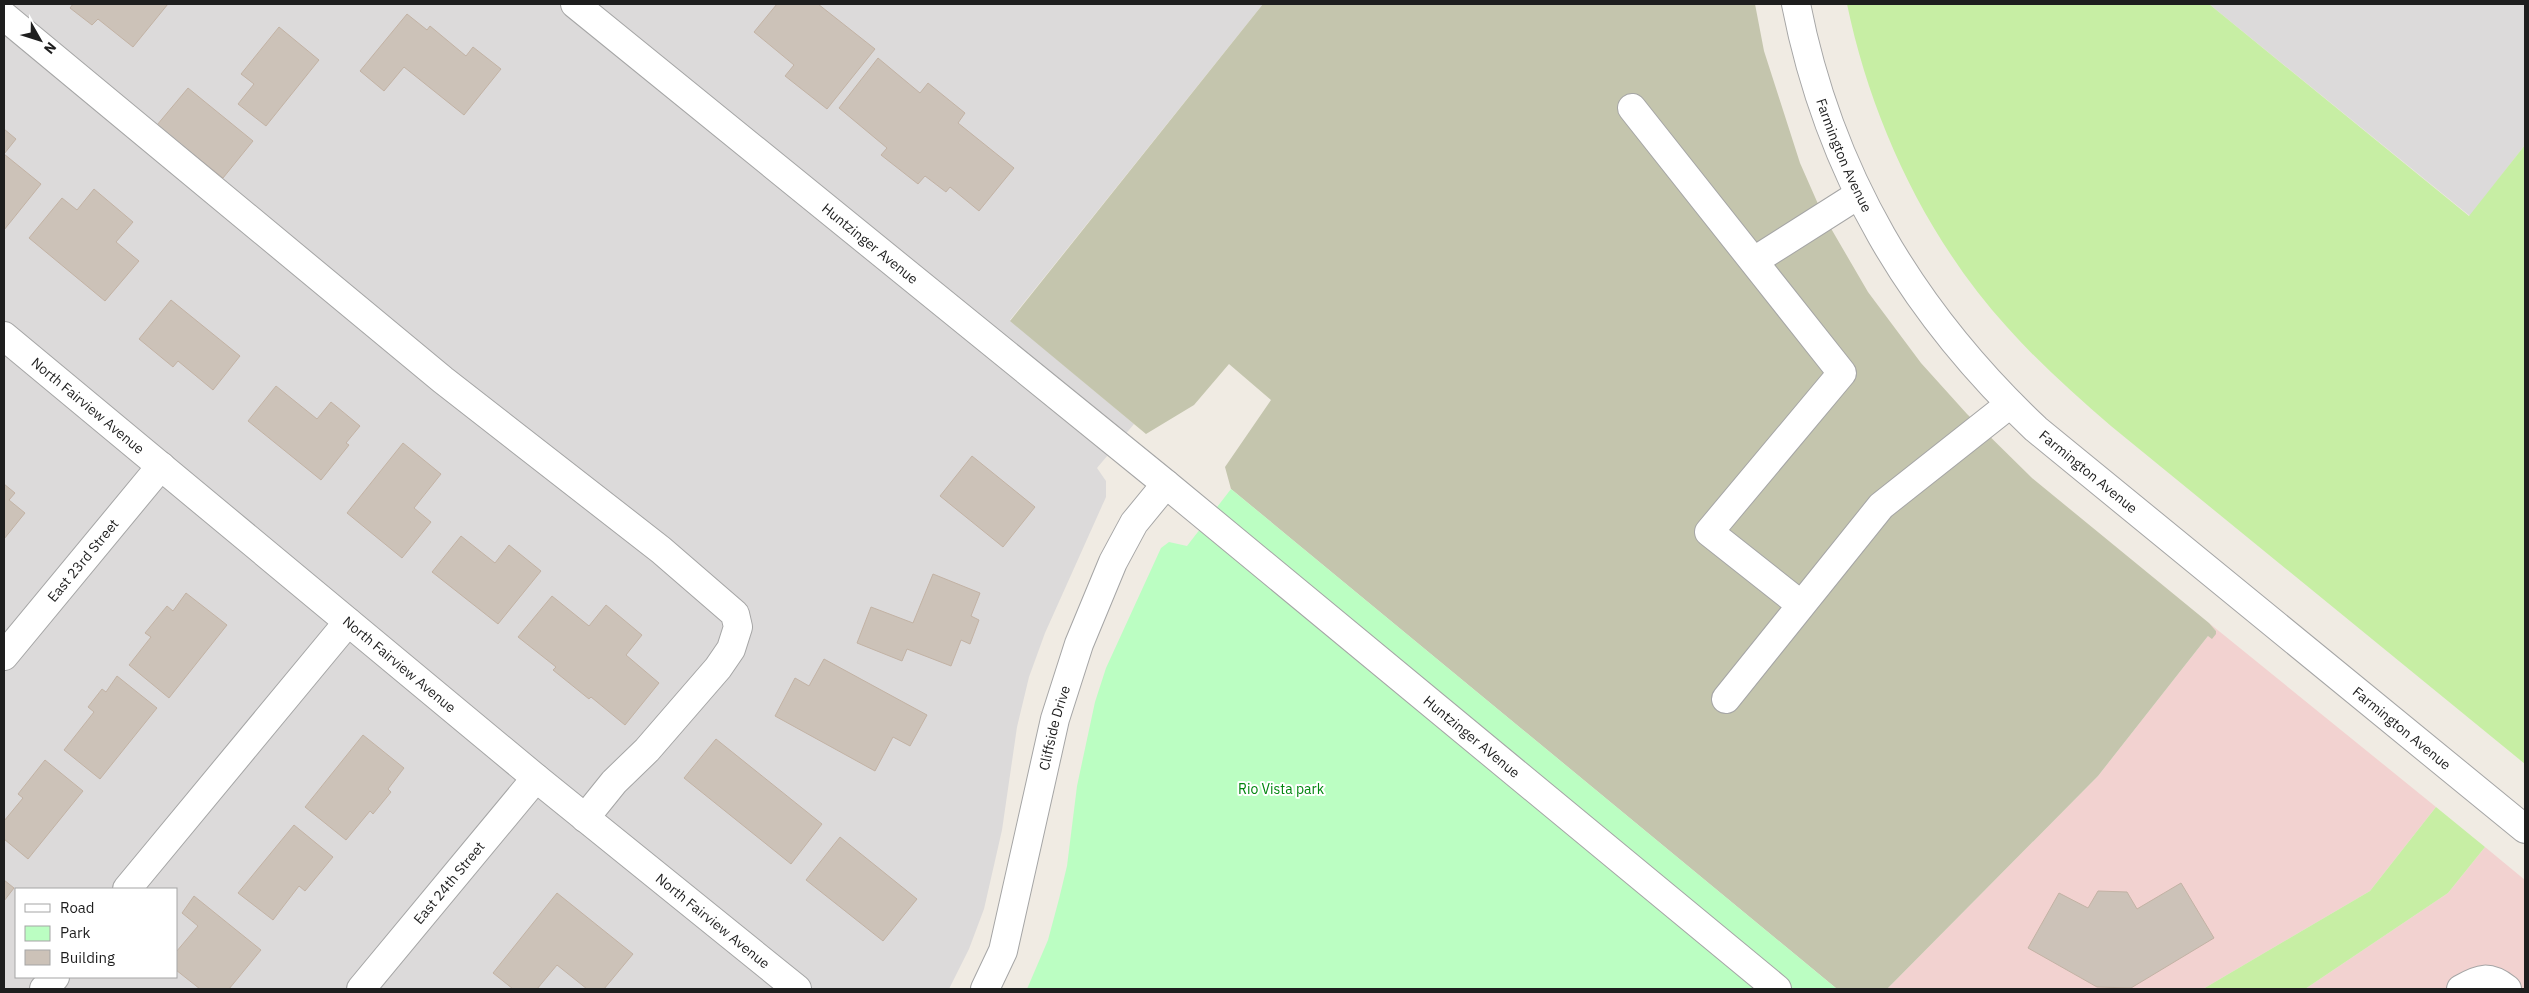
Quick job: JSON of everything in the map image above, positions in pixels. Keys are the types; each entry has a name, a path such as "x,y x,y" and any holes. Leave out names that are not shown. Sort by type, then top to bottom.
{"street":[{"name":"Huntzinger Avenue","path":"575,4 1166,484"},
{"name":"Farmington Avenue","path":"1796,4 1820,98 1858,195 1884,242 1940,325 2010,404 2036,429 2525,829"},
{"path":"4,16 443,380 661,550 735,614 738,627 731,649 722,662 647,750 614,782 585,818"},
{"path":"1632,108 1842,373 1709,532 1800,604"},
{"path":"1754,261 1858,195"},
{"name":"North Fairview Avenue","path":"4,336 536,778 798,989"},
{"path":"1726,699 1800,604 1881,506 2010,404"},
{"name":"East 23rd Street","path":"4,656 161,466"},
{"name":"Cliffside Drive","path":"985,989 1003,952 1055,719 1079,644 1113,562 1134,522 1166,484"},
{"name":"Huntzinger AVenue","path":"1166,484 1777,989"},
{"path":"128,888 348,622"},
{"name":"East 24th Street","path":"361,989 536,778"},
{"path":"44,989 54,978"},
{"path":"2461,989 2477,980 2496,980 2507,989"}],"shaded area":[{"path":"4,4 1263,4 1010,320 1134,424 1097,468 1106,481 1106,497 1045,633 1029,677 1017,727 1002,830 984,909 969,949 949,989 4,989"},
{"path":"1263,4 1755,4 1764,51 1800,163 1822,213 1868,292 1921,363 1967,414 2032,478 2209,623 2216,631 2212,639 2208,636 2098,776 1887,989 1837,989 1231,489 1225,467 1271,400 1229,364 1194,405 1146,434 1010,321"},
{"path":"2209,4 2525,4 2525,145 2470,216"},
{"path":"2209,623 2436,807 2370,891 2203,989 1887,989 2098,776 2208,636 2216,631"},
{"path":"2485,847 2525,880 2525,989 2305,989 2448,893"}],"green space":[{"path":"1847,4 2209,4 2469,216 2525,145 2525,764 2111,426 2058,378 2007,327 1951,255 1927,216 1906,176 1887,134 1871,91 1857,48"},
{"name":"Rio Vista park","path":"1231,489 1837,989 1027,989 1048,940 1059,899 1067,866 1077,786 1095,702 1106,668 1161,548 1169,542 1187,546"},
{"path":"2436,807 2485,847 2448,893 2305,989 2203,989 2370,891"}],"building":[{"path":"73,4 168,4 133,47 98,19 92,25 70,8"},
{"path":"777,4 818,4 875,49 827,109 785,76 794,65 754,32"},
{"path":"407,14 427,30 430,26 466,56 473,47 501,69 464,115 404,67 384,91 360,71"},
{"path":"279,27 319,60 266,126 238,104 254,84 241,74"},
{"path":"878,58 920,93 928,83 965,113 958,123 1014,168 979,211 950,187 946,192 925,176 918,184 881,155 887,148 839,108"},
{"path":"188,88 253,141 223,178 157,125"},
{"path":"4,129 16,139 4,154"},
{"path":"4,154 41,184 4,230"},
{"path":"94,189 133,222 116,242 139,261 105,301 29,238 62,198 77,210"},
{"path":"171,300 240,356 213,390 178,361 173,367 139,339"},
{"path":"276,386 317,419 331,402 360,426 346,443 349,445 321,480 248,421"},
{"path":"403,443 441,474 414,508 431,522 402,558 347,513"},
{"path":"972,456 1035,507 1003,547 940,496"},
{"path":"4,484 15,493 9,500 25,513 4,539"},
{"path":"461,536 495,563 509,545 541,571 498,624 432,572"},
{"path":"933,574 980,593 971,616 979,620 970,644 961,640 951,666 907,649 902,661 857,643 871,607 913,623"},
{"path":"186,593 227,625 169,698 129,665 151,637 145,633 167,606 173,611"},
{"path":"552,596 589,626 606,605 642,635 626,655 659,683 625,725 591,697 589,699 553,670 556,667 518,637"},
{"path":"824,659 927,715 910,746 893,737 875,771 775,716 795,678 809,686"},
{"path":"117,676 157,708 100,779 64,750 94,712 88,707 102,689 106,692"},
{"path":"363,735 404,768 388,789 391,792 373,814 370,811 346,840 305,807"},
{"path":"716,739 822,824 791,864 684,778"},
{"path":"45,760 83,791 28,859 4,839 4,821 23,798 18,794"},
{"path":"294,825 333,857 305,891 299,886 273,920 238,893"},
{"path":"840,837 917,899 883,941 806,880"},
{"path":"4,880 14,888 4,901"},
{"path":"2181,883 2214,938 2131,988 2097,987 2028,948 2059,893 2088,908 2098,891 2127,892 2137,909"},
{"path":"557,893 633,954 604,989 587,989 557,965 537,989 513,989 493,973"},
{"path":"194,896 261,950 229,989 200,989 178,972 178,950 198,926 182,913"}]}
